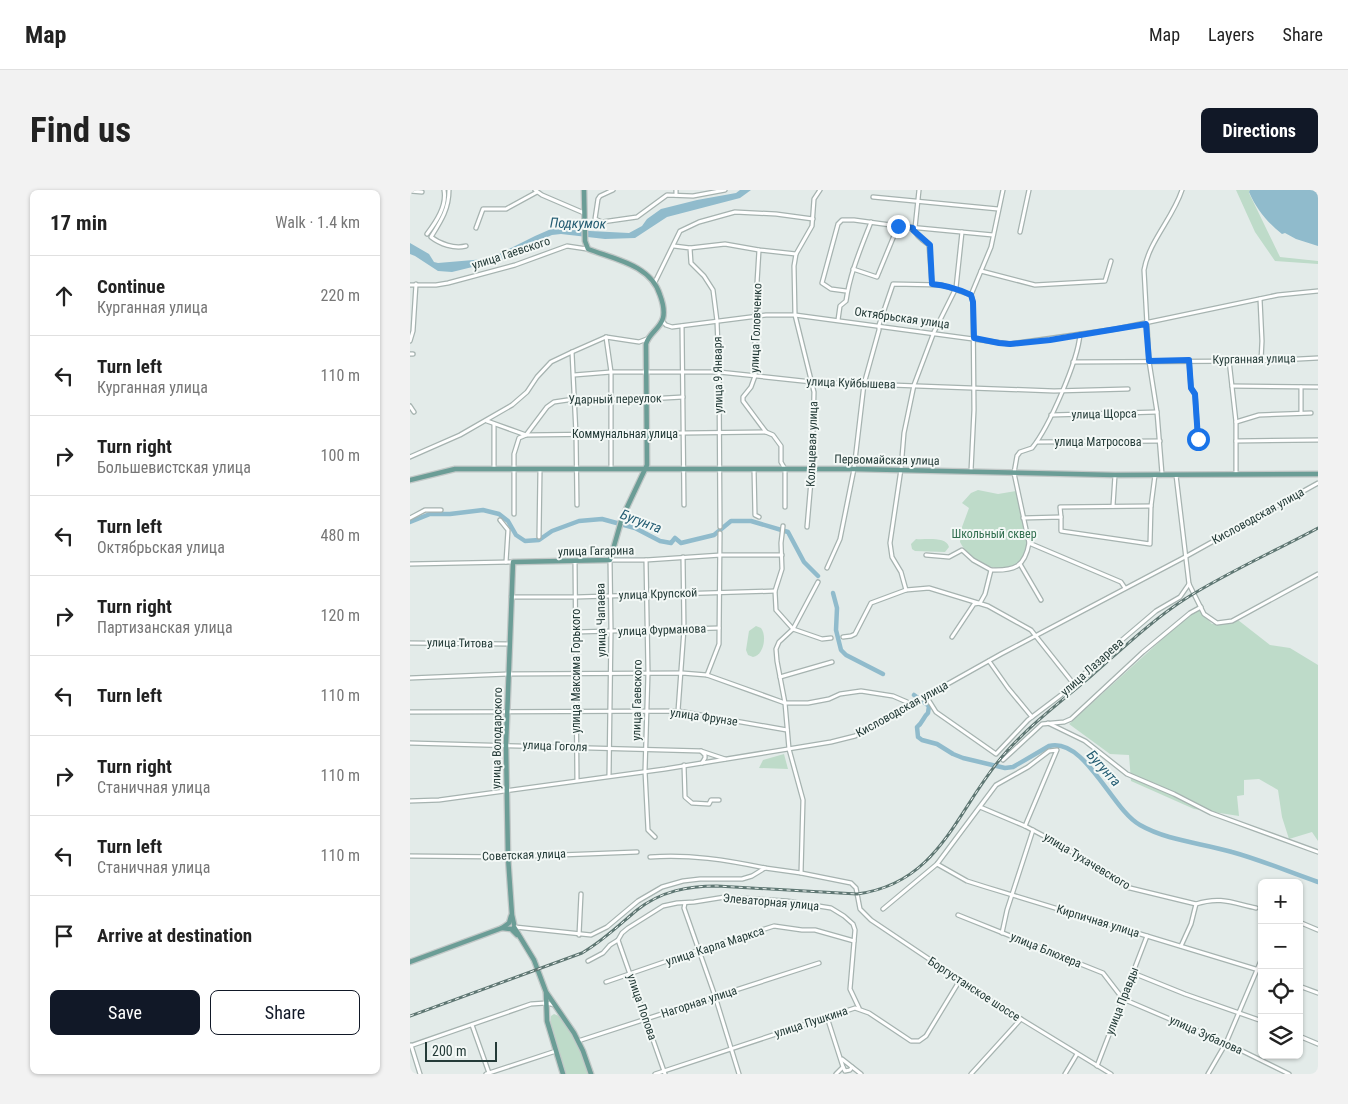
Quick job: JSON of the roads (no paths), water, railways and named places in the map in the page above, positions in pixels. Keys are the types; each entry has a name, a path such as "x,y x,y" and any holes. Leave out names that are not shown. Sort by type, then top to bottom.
{"main road":[{"path":"584,190 585,241 588,249"},
{"name":"улица Гаевского","path":"588,249 637,267 655,282"},
{"path":"644,470 648,461 646,344 648,338 662,321 663,305 655,282"},
{"name":"Первомайская улица","path":"410,480 455,469 901,469 1115,475 1318,474"},
{"name":"улица Чапаева","path":"610,560 622,518 644,470"},
{"name":"улица Гагарина","path":"513,562 610,560"},
{"name":"улица Володарского","path":"513,562 506,744 508,857 512,926 534,960 546,992"},
{"path":"410,962 512,926"},
{"path":"546,992 547,1021 563,1074"},
{"path":"546,992 578,1041 591,1074"},
{"path":"547,1021 552,1013 561,1014"}],"street":[{"path":"429,235 441,212 445,194 444,190"},
{"path":"429,235 444,216 449,200 449,190"},
{"path":"613,190 600,196 598,199 596,219 602,222 637,217 667,194 693,196 725,190"},
{"path":"676,190 676,195"},
{"name":"Кольцевая улица","path":"807,527 812,469 814,392 802,350 795,315 794,286 796,254 812,226 814,199 820,190"},
{"path":"919,190 913,230 930,245 932,284"},
{"path":"970,471 974,388 973,302 971,295 975,282 989,254 1003,190"},
{"path":"1020,232 1029,190"},
{"path":"1162,475 1157,412 1149,361 1146,324 1145,263 1182,190"},
{"path":"410,191 422,192"},
{"path":"476,228 483,209 506,209 536,191 542,196 584,213"},
{"path":"873,197 998,209"},
{"path":"655,282 680,231 699,222 734,212 776,214 813,219"},
{"path":"846,290 831,289 822,283 838,224 842,220 993,235"},
{"path":"838,320 840,306 846,299 846,290 871,222"},
{"path":"853,269 877,278 898,226"},
{"path":"906,590 901,572 892,557 890,543 901,469 904,433 914,385 934,332 956,288 962,232"},
{"path":"429,235 445,245 466,246"},
{"path":"674,246 690,248 725,244 796,254"},
{"name":"улица Гаевского","path":"410,285 436,285 454,282 515,265 566,246 588,249"},
{"name":"улица 9 Января","path":"690,248 691,263 704,276 713,290 717,321 720,527"},
{"name":"улица Головченко","path":"760,250 755,376 743,400 766,432 773,436 781,446 781,462 785,469 785,507"},
{"path":"981,271 1028,284 1043,285 1104,281 1111,261"},
{"path":"410,341 413,331 416,284"},
{"path":"827,568 840,539 854,469 864,384 879,325 893,284 942,285 956,288 971,295"},
{"name":"Октябрьская улица","path":"662,321 666,326 672,327 756,316 795,315 934,332 1010,344 1146,324 1286,294 1318,291"},
{"path":"1260,299 1261,361"},
{"path":"682,326 684,505"},
{"path":"926,555 950,557 962,550 973,560 991,570 1010,570 1020,564 1026,554 1029,543 1014,473 1017,456 1025,449 1032,448 1037,442 1051,415 1073,362 1080,334"},
{"path":"410,457 487,421 512,405 527,392 537,377 551,362 606,337 639,342 648,338"},
{"path":"606,337 611,372 612,398 611,469"},
{"path":"572,352 577,505"},
{"name":"Курганная улица","path":"1073,362 1261,361 1318,358"},
{"path":"1189,360 1191,388 1195,394 1198,439"},
{"path":"1229,360 1236,422 1236,474"},
{"name":"улица Куйбышева","path":"574,375 611,372 719,372 812,382 1062,390 1128,389"},
{"path":"1232,386 1318,386"},
{"path":"1301,386 1301,414"},
{"name":"Ударный переулок","path":"514,514 514,454 516,446 519,438 526,435 554,402 574,399 683,397"},
{"path":"410,406 414,412"},
{"name":"улица Щорса","path":"1051,415 1157,412"},
{"path":"1236,422 1258,415 1311,413"},
{"name":"Коммунальная улица","path":"487,421 526,435 766,432"},
{"path":"494,424 494,469"},
{"path":"1236,441 1318,440"},
{"name":"улица Матросова","path":"1037,442 1160,441"},
{"path":"754,469 755,515 759,517"},
{"path":"539,537 540,470"},
{"path":"1113,506 1115,475"},
{"path":"1151,506 1060,507 1062,531 1150,544 1151,506 1155,475"},
{"path":"1176,475 1189,584 1204,614 1217,623 1232,620 1318,574"},
{"name":"Кисловодская улица","path":"410,801 439,800 726,760 855,736 1036,635 1185,557 1318,483"},
{"path":"410,518 425,510 441,510"},
{"path":"1023,518 1061,517"},
{"path":"500,520 508,530 506,562"},
{"path":"783,526 782,569 775,591 776,610 793,629 822,639 832,638"},
{"path":"707,676 718,644 720,533"},
{"path":"1029,543 1121,582 1125,588"},
{"name":"улица Гагарина","path":"610,560 646,560 721,555 782,555"},
{"path":"678,711 684,629 683,557"},
{"name":"улица Чапаева","path":"609,776 611,672 610,560"},
{"name":"улица Гаевского","path":"646,560 648,672 645,771 646,826 655,837"},
{"name":"улица Максима Горького","path":"574,561 576,597 577,781"},
{"name":"улица Гагарина","path":"410,564 513,562"},
{"path":"1020,564 1041,600"},
{"path":"980,603 985,594 991,570"},
{"path":"650,857 684,856 719,859 801,873 803,800 789,749 785,703 776,649 779,642 793,629 818,582"},
{"name":"улица Лазарева","path":"926,696 936,712 996,754 1032,717 1061,695 1156,611 1180,597 1189,584"},
{"path":"843,636 855,634 871,604 906,590 929,588 980,603 1031,630 1073,683"},
{"name":"улица Крупской","path":"511,597 775,591"},
{"path":"952,637 974,604 980,603"},
{"path":"1003,760 1042,724 1064,722 1071,719 1149,648 1190,613 1201,607"},
{"name":"улица Фурманова","path":"576,632 719,628"},
{"name":"улица Титова","path":"410,643 509,644"},
{"path":"989,661 1032,717"},
{"path":"780,677 832,662"},
{"path":"410,678 611,672 682,673 707,676 785,703 808,703 830,699 840,694 861,691 893,696 910,705"},
{"name":"улица Фрунзе","path":"410,712 678,711 788,730"},
{"path":"1048,723 1085,742 1127,774 1174,794 1212,814 1318,852"},
{"name":"улица Гоголя","path":"410,743 506,744 701,751 726,760"},
{"path":"883,909 937,864 996,785 1028,767 1049,751 1057,750 1025,826"},
{"path":"701,751 705,758 701,763"},
{"path":"684,765 685,797 692,804 709,804 711,800 719,800"},
{"name":"улица Тухачевского","path":"980,807 1025,826 1077,854 1126,887 1196,904 1220,899 1256,908"},
{"path":"1002,933 1033,830"},
{"name":"Советская улица","path":"410,856 508,857 637,852"},
{"name":"Кирпичная улица","path":"937,864 967,881 1257,970"},
{"path":"512,926 591,935 601,931 638,901 662,887 683,881 700,879 742,879 752,876 765,868"},
{"name":"Боргустанское шоссе","path":"801,873 851,883 856,888 859,905 867,916 960,980 1111,1074"},
{"path":"580,935 581,894"},
{"name":"Элеваторная улица","path":"588,961 603,953 628,928 663,906 676,902 683,905 725,896 787,901 832,908 852,924 855,930 850,989 859,1008"},
{"path":"1181,946 1191,924 1196,904"},
{"path":"683,905 715,996 739,1074"},
{"name":"улица Блюхера","path":"958,915 1103,972 1123,999"},
{"path":"1303,924 1318,930"},
{"name":"улица Карла Маркса","path":"606,982 774,926 815,930 854,941"},
{"name":"улица Правды","path":"1097,1066 1147,936"},
{"name":"улица Попова","path":"618,940 665,1072"},
{"name":"Нагорная улица","path":"578,1041 819,963"},
{"path":"1208,1074 1226,1043 1257,970"},
{"path":"1133,973 1185,994 1258,1020"},
{"name":"улица Пушкина","path":"655,1074 850,1009 859,1008 907,1039 919,1041 926,1036 960,980"},
{"path":"1303,987 1318,993"},
{"name":"улица Зубалова","path":"1123,999 1226,1043 1288,1074"},
{"path":"420,1074 410,1046 531,1004 546,1003 555,1006"},
{"path":"827,1017 845,1071 850,1070 852,1067"},
{"path":"971,1074 1021,1019"},
{"path":"472,1025 488,1074 556,1051"},
{"path":"1303,1038 1318,1044"},
{"path":"1065,1074 1077,1054"},
{"path":"842,1059 861,1074"},
{"path":"836,1074 844,1067"}],"water":[{"path":"740,190 751,190 740,198 667,217 635,238 605,239 561,234 552,235 505,259 452,272 438,271 410,254 410,243 429,254 434,262 438,263 485,259 491,258 551,229 629,233 642,226 647,219 661,209 736,193"},
{"path":"1250,190 1318,190 1318,246 1296,239 1285,233 1282,234 1259,210 1249,192"}],"waterway":[{"name":"Бугунта","path":"410,522 430,514 450,514 483,510 499,514 508,521 516,535 525,541 539,540 552,531 579,521 602,519 635,528 660,541 671,543 675,538 681,543 714,535 731,521 751,521 788,532 804,562 818,576"},
{"name":"Бугунта","path":"833,593 837,608 836,630 841,650 846,655 883,674"},
{"name":"Бугунта","path":"914,695 929,706 928,713 917,727 918,737 922,740 937,744 963,758 1005,768 1013,767 1049,746 1062,746 1074,752 1086,763 1119,805 1140,825 1162,835 1243,855 1318,882"}],"railway":[{"path":"410,1016 582,953 604,938 637,910 656,898 675,891 717,886 857,894 886,887 909,875 929,858 945,839 990,772 1007,751 1037,721 1136,636 1172,608 1201,589 1318,528"}],"water label":[{"name":"Подкумок","path":"578,223"}],"park label":[{"name":"Школьный сквер","path":"994,534"}]}
